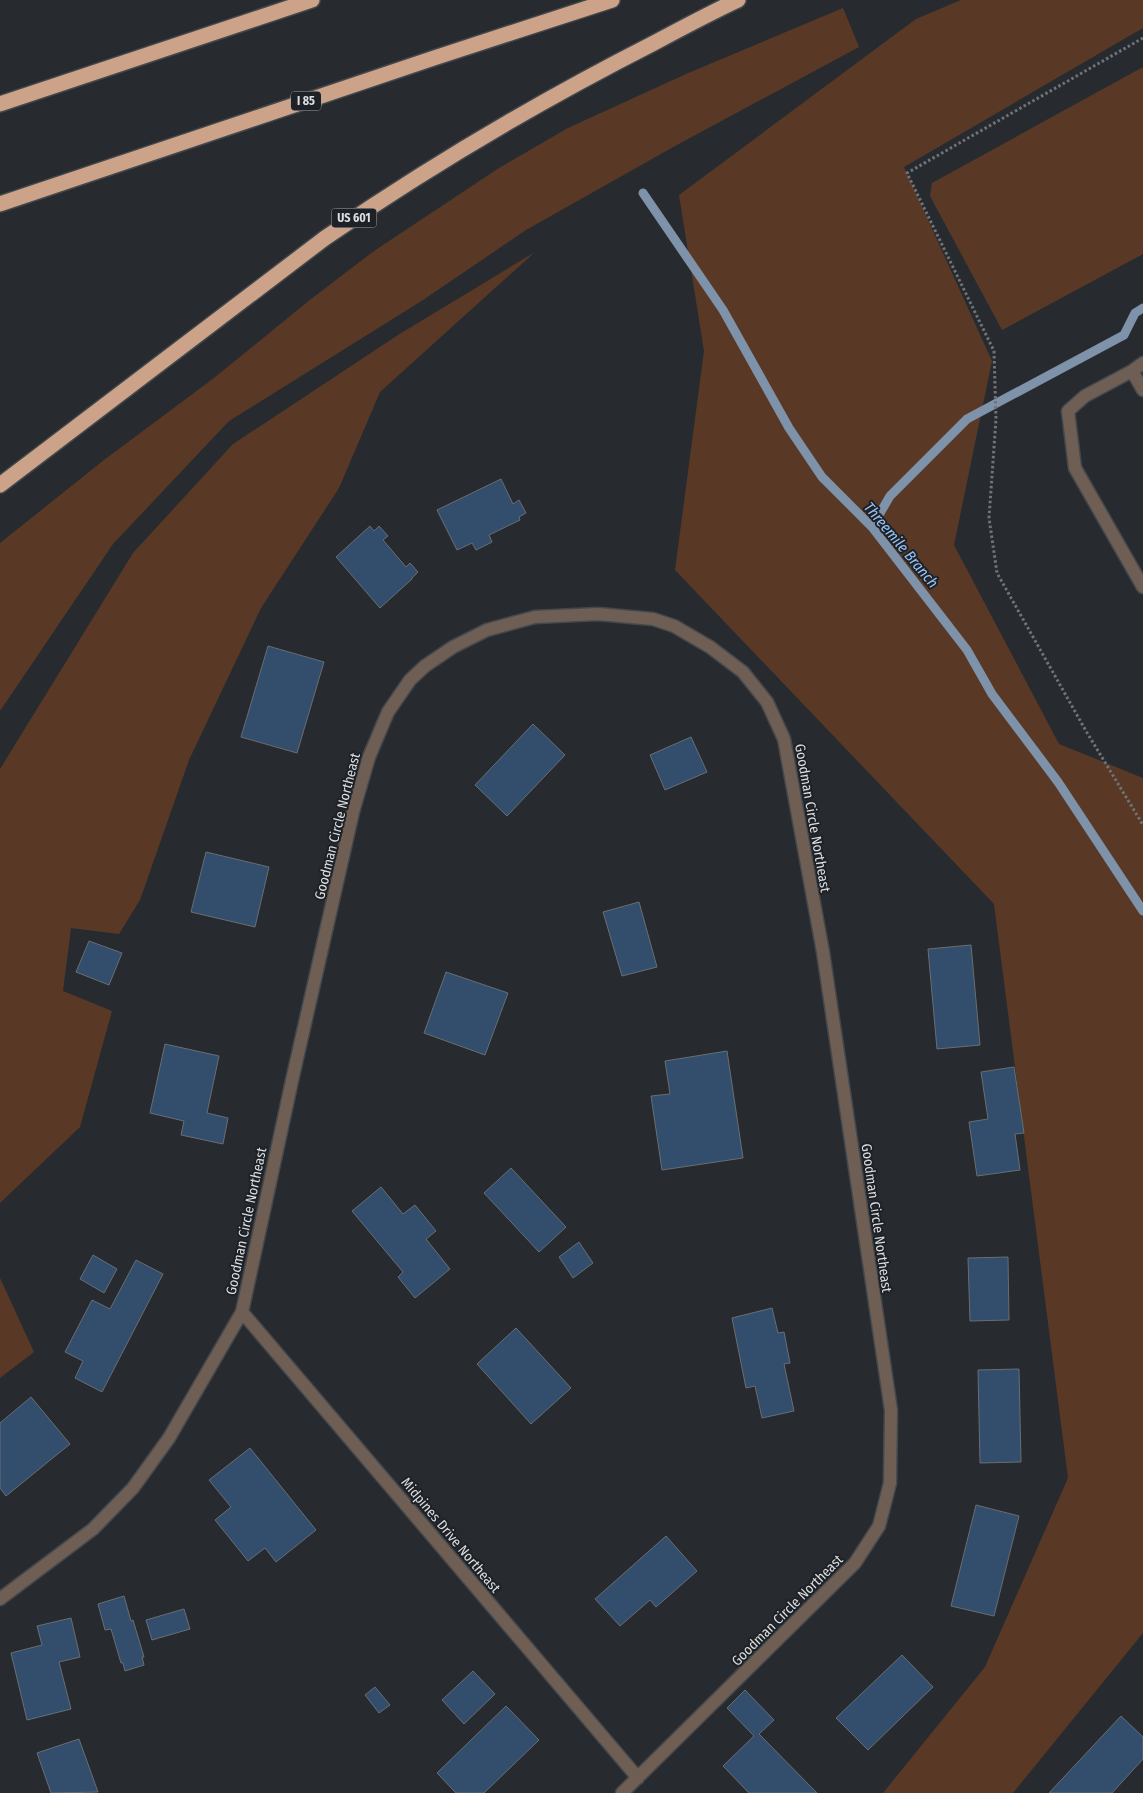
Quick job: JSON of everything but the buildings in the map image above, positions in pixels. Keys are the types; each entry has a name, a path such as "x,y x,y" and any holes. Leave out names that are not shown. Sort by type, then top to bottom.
{"highway":[{"path":"0,104 312,0"},
{"name":"I 85","path":"0,204 612,0"},
{"name":"US 601","path":"0,485 325,238 380,200 485,135 558,94 738,0"}],"street":[{"path":"1143,364 1085,396 1068,412 1075,468 1143,587"},
{"path":"1132,370 1143,390"},
{"name":"Goodman Circle Northeast","path":"0,1599 93,1529 133,1488 169,1438 242,1312 353,812 369,757 388,712 410,680 425,666 452,646 487,630 535,617 598,614 653,619 674,626 710,646 743,672 767,702 784,739 823,952 891,1410 890,1483 878,1526 855,1563 622,1793"},
{"name":"Midpines Drive Northeast","path":"242,1312 638,1778"}],"path":[{"path":"1143,38 907,173 994,350 996,419 989,518 997,573 1086,731 1143,825"}],"shaded area":[{"path":"961,0 1143,0 1143,28 904,167 992,361 954,545 1059,744 1143,778 1143,1633 1013,1793 883,1793 985,1667 1068,1478 994,904 675,570 704,351 679,195 916,19"},
{"path":"843,8 859,47 675,146 526,230 423,300 229,421 113,544 0,711 0,543 104,460 214,378 311,299 374,251 499,168 568,128 686,74"},
{"path":"1143,67 1143,254 1002,330 930,196 932,183"},
{"path":"535,252 380,392 339,488 261,608 189,760 140,900 119,934 71,928 63,991 112,1011 80,1127 0,1203 0,769 133,553 233,444 398,335"},
{"path":"0,1278 34,1352 0,1378"}],"waterway":[{"name":"Threemile Branch","path":"643,193 723,310 789,428 822,477 872,527 967,650 992,694 1058,782 1143,911"},
{"path":"872,527 890,496 967,419 1124,335 1135,313 1143,308"}]}
